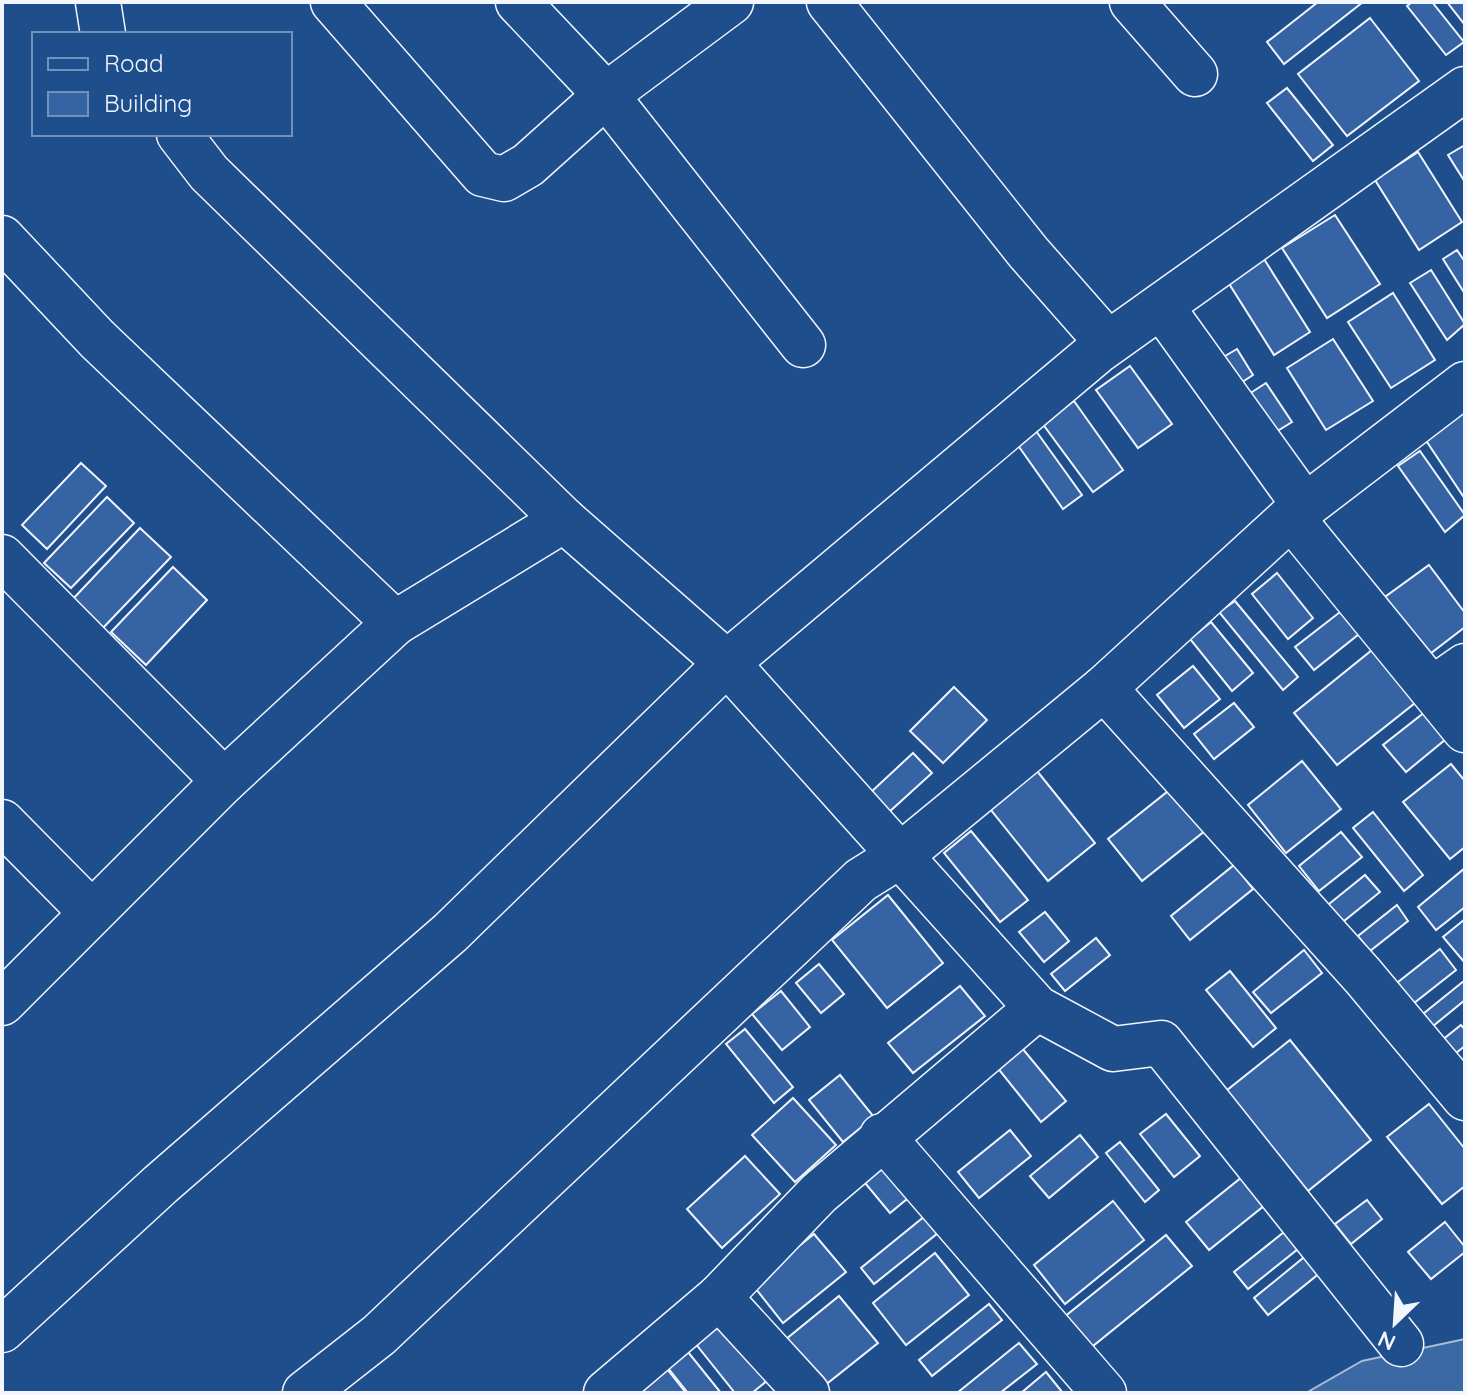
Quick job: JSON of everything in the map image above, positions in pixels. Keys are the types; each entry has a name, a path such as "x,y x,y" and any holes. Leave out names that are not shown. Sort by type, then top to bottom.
{"street":[{"path":"98,2 103,32"},
{"path":"333,2 483,174 504,179 528,165 606,95 731,2"},
{"path":"518,2 606,95 803,345"},
{"path":"829,2 1028,252 1108,343"},
{"path":"1132,2 1195,74"},
{"path":"2,1330 161,1184 450,933 727,663 1108,343 1465,89"},
{"path":"181,136 209,173 564,520 727,663 1037,1008 1113,1049 1161,1043 1401,1344"},
{"path":"2,238 97,339 395,623"},
{"path":"1161,306 1298,512 1449,678 1465,730"},
{"path":"305,1393 379,1335 861,880 901,855 1104,688 1298,512 1465,384"},
{"path":"2,1003 224,781 395,623 564,520"},
{"path":"2,557 224,781"},
{"path":"1104,688 1363,976 1465,1098"},
{"path":"2,822 91,912"},
{"path":"606,1393 719,1297 819,1193 882,1136 1037,1008"},
{"path":"882,1136 1104,1393"},
{"path":"719,1297 807,1393"}],"water":[{"path":"1465,1339 1465,1393 1306,1393 1362,1361"}],"building":[{"path":"1318,2 1363,2 1284,64 1267,42"},
{"path":"1412,2 1432,2 1464,42 1446,55 1407,6"},
{"path":"1447,2 1465,2 1465,25"},
{"path":"1370,18 1419,81 1347,136 1298,74"},
{"path":"1287,88 1333,145 1313,161 1267,103"},
{"path":"1465,145 1465,182 1448,155"},
{"path":"1418,152 1462,222 1419,250 1375,180"},
{"path":"1335,215 1380,284 1327,318 1282,248"},
{"path":"1457,250 1465,262 1465,294 1443,259"},
{"path":"1264,259 1310,332 1274,355 1228,282"},
{"path":"1431,270 1465,324 1447,340 1410,283"},
{"path":"1393,293 1435,360 1391,388 1348,322"},
{"path":"1333,339 1373,401 1326,430 1287,368"},
{"path":"1237,349 1253,375 1225,393 1208,366"},
{"path":"1130,366 1172,424 1138,448 1096,390"},
{"path":"1266,383 1292,422 1263,440 1238,401"},
{"path":"1074,401 1123,470 1093,492 1042,423"},
{"path":"1465,408 1465,499 1423,436"},
{"path":"1036,431 1082,495 1063,509 1017,444"},
{"path":"1420,451 1465,515 1445,532 1398,466"},
{"path":"81,463 106,486 47,549 22,525"},
{"path":"107,497 134,523 71,588 44,563"},
{"path":"140,528 171,557 101,630 71,601"},
{"path":"1429,565 1465,613 1465,627 1422,660 1378,602"},
{"path":"173,567 207,600 146,665 111,632"},
{"path":"1277,573 1313,618 1288,639 1252,594"},
{"path":"1235,601 1298,677 1283,690 1219,612"},
{"path":"1340,612 1359,634 1314,670 1295,647"},
{"path":"1211,622 1253,673 1232,691 1190,639"},
{"path":"1377,646 1420,699 1337,765 1294,713"},
{"path":"1193,666 1220,699 1184,728 1157,695"},
{"path":"954,687 987,720 943,763 910,731"},
{"path":"1234,703 1254,727 1214,759 1194,734"},
{"path":"1425,712 1446,739 1406,772 1383,745"},
{"path":"913,753 932,773 888,813 870,793"},
{"path":"1302,761 1341,809 1286,853 1248,805"},
{"path":"1451,764 1465,781 1465,847 1450,859 1403,802"},
{"path":"1033,766 1095,843 1048,881 986,804"},
{"path":"1172,788 1206,830 1142,881 1108,839"},
{"path":"1373,812 1423,875 1404,891 1353,828"},
{"path":"971,831 1028,900 1000,922 944,853"},
{"path":"1341,832 1362,857 1319,891 1299,866"},
{"path":"1234,865 1253,889 1190,940 1171,916"},
{"path":"1465,868 1465,907 1436,930 1418,907"},
{"path":"1365,875 1380,892 1339,925 1324,908"},
{"path":"888,895 943,963 887,1008 832,940"},
{"path":"1397,905 1408,921 1370,951 1358,936"},
{"path":"1045,912 1069,941 1044,962 1019,932"},
{"path":"1465,919 1465,963 1443,937"},
{"path":"1096,938 1110,955 1065,991 1051,974"},
{"path":"1440,949 1456,970 1409,1007 1393,986"},
{"path":"1304,950 1322,973 1271,1013 1253,992"},
{"path":"819,964 844,994 821,1013 796,983"},
{"path":"1230,971 1276,1028 1253,1047 1206,990"},
{"path":"1465,980 1465,1000 1427,1031 1418,1018"},
{"path":"960,986 985,1016 913,1073 888,1043"},
{"path":"781,991 810,1027 782,1050 752,1014"},
{"path":"1461,1025 1465,1030 1465,1046 1452,1056 1441,1041"},
{"path":"745,1029 793,1087 774,1103 726,1044"},
{"path":"1290,1040 1371,1140 1308,1191 1226,1091"},
{"path":"1017,1042 1066,1101 1041,1122 992,1061"},
{"path":"840,1075 874,1117 843,1142 809,1100"},
{"path":"793,1098 836,1145 795,1182 752,1135"},
{"path":"1429,1104 1465,1149 1465,1186 1442,1204 1387,1137"},
{"path":"1166,1114 1200,1156 1174,1177 1140,1134"},
{"path":"1010,1130 1031,1156 979,1198 958,1172"},
{"path":"1080,1135 1098,1157 1049,1198 1030,1176"},
{"path":"1120,1142 1159,1190 1145,1202 1106,1153"},
{"path":"745,1156 780,1194 722,1248 687,1209"},
{"path":"884,1158 913,1194 890,1213 860,1177"},
{"path":"1242,1177 1265,1205 1209,1250 1186,1222"},
{"path":"1367,1200 1382,1219 1351,1244 1335,1224"},
{"path":"1113,1201 1144,1240 1065,1304 1034,1265"},
{"path":"925,1216 938,1233 874,1284 861,1268"},
{"path":"1445,1222 1465,1247 1465,1252 1431,1279 1408,1252"},
{"path":"1289,1228 1303,1245 1248,1289 1234,1272"},
{"path":"814,1234 846,1272 783,1323 752,1284"},
{"path":"1166,1235 1192,1266 1088,1350 1063,1318"},
{"path":"935,1253 969,1295 906,1345 873,1303"},
{"path":"1308,1254 1321,1272 1268,1315 1254,1298"},
{"path":"839,1296 878,1343 824,1386 785,1340"},
{"path":"989,1304 1002,1320 932,1376 919,1360"},
{"path":"718,1317 768,1380 752,1393 735,1393 691,1338"},
{"path":"1019,1343 1037,1364 1000,1393 957,1393"},
{"path":"684,1347 721,1393 688,1393 664,1363"},
{"path":"667,1369 686,1393 637,1393"},
{"path":"1046,1372 1063,1393 1021,1393"}]}
